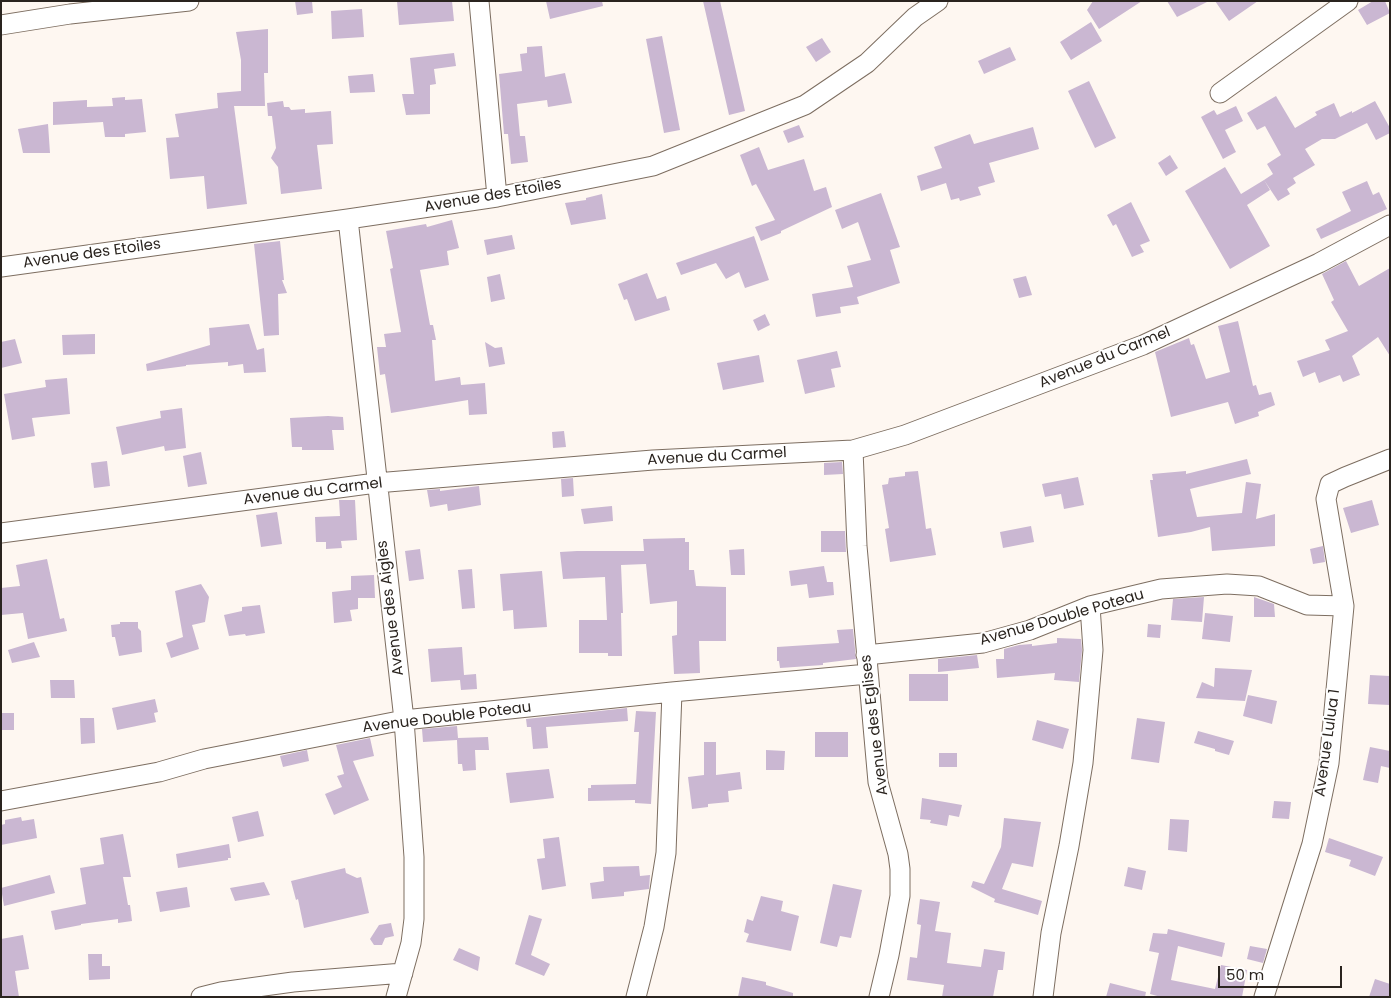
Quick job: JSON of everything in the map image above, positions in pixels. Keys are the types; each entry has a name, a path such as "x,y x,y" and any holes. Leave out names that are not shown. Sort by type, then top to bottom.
{"street":[{"path":"1,25 70,14 189,1"},
{"path":"479,1 497,197"},
{"name":"Avenue des Etoiles","path":"1,267 497,197 653,166 805,105 867,63 915,17 938,1"},
{"path":"1220,93 1348,1"},
{"name":"Avenue des Aigles","path":"348,219 404,720 415,887 411,943 396,997"},
{"name":"Avenue du Carmel","path":"1,533 376,483 653,460 853,450 905,435 1143,345 1319,263 1390,225"},
{"name":"Avenue des Eglises","path":"853,450 857,546 878,782 898,854 900,869 899,903 879,997"},
{"name":"Avenue Lulua 1","path":"1264,997 1312,844 1329,763 1344,606 1326,500 1330,484 1390,459"},
{"name":"Avenue Double Poteau","path":"866,655 983,643 1030,630 1090,606 1162,589 1227,584 1259,586 1306,605 1344,606"},
{"path":"1044,997 1051,933 1069,846 1082,763 1093,650 1090,606"},
{"name":"Avenue Double Poteau","path":"1,801 159,772 204,759 404,720 868,674"},
{"path":"636,997 654,927 666,853 672,692"},
{"path":"201,997 221,992 294,982 403,973"}],"building":[{"path":"295,1 312,1 313,13 297,15"},
{"path":"397,1 452,1 454,21 399,25"},
{"path":"546,1 602,1 603,6 550,19"},
{"path":"703,1 720,1 745,111 729,115"},
{"path":"1093,1 1142,1 1099,29 1087,10"},
{"path":"1167,1 1209,1 1177,17"},
{"path":"1215,1 1258,1 1229,21"},
{"path":"1373,1 1385,1 1390,13 1367,25 1358,10"},
{"path":"362,9 364,37 332,39 331,11"},
{"path":"1091,22 1102,41 1071,60 1060,42"},
{"path":"268,29 268,73 264,73 265,106 234,106 247,204 207,209 204,176 170,179 166,138 179,137 175,114 218,108 217,93 241,91 241,60 236,32"},
{"path":"662,36 680,130 664,133 646,39"},
{"path":"822,38 831,52 816,62 806,47"},
{"path":"542,46 545,77 565,73 572,103 548,107 547,100 517,104 520,136 525,136 528,162 511,164 508,134 504,134 499,74 522,71 520,54 527,53 527,47"},
{"path":"1010,47 1016,60 984,74 978,61"},
{"path":"454,53 456,66 434,69 436,84 430,85 430,114 406,115 402,94 414,94 410,58"},
{"path":"373,74 375,92 350,93 348,76"},
{"path":"1089,81 1116,138 1095,148 1068,91"},
{"path":"1276,96 1295,128 1317,115 1315,112 1334,103 1340,117 1375,101 1390,128 1390,133 1376,140 1367,123 1335,139 1322,139 1305,149 1315,165 1293,178 1296,183 1287,189 1290,194 1278,201 1264,180 1273,174 1267,164 1281,155 1265,126 1257,130 1247,113"},
{"path":"125,97 125,100 142,99 146,132 125,134 125,137 105,137 103,122 53,125 53,102 87,100 87,107 113,106 112,98"},
{"path":"283,101 284,107 289,107 291,110 305,109 305,113 331,111 333,144 317,145 322,189 281,194 278,167 271,158 276,148 272,116 268,116 267,103"},
{"path":"1236,106 1243,121 1225,130 1236,152 1223,159 1201,117 1214,110 1217,115"},
{"path":"48,124 50,153 23,153 18,129"},
{"path":"799,125 804,137 788,143 783,131"},
{"path":"1033,127 1039,149 989,163 995,182 978,187 981,195 960,201 959,198 951,200 946,183 921,191 917,176 942,168 934,147 970,134 974,144"},
{"path":"759,147 768,170 804,159 814,191 826,187 832,207 761,241 755,227 775,220 756,184 752,186 740,155"},
{"path":"1170,155 1178,168 1166,176 1158,163"},
{"path":"1225,167 1241,194 1264,180 1270,190 1247,205 1270,246 1230,269 1185,191"},
{"path":"1367,181 1373,195 1379,192 1387,209 1321,239 1316,229 1351,211 1342,192"},
{"path":"881,193 900,247 890,250 900,283 857,297 859,304 840,307 841,313 816,317 812,294 853,287 847,266 871,260 858,222 842,229 835,210"},
{"path":"602,194 606,219 571,225 565,203 586,200 586,198"},
{"path":"1131,202 1150,241 1140,245 1144,252 1132,257 1116,224 1113,226 1107,215"},
{"path":"452,220 459,248 447,251 449,265 420,270 430,325 433,325 436,340 432,340 435,381 460,377 461,385 485,383 487,414 469,415 468,400 391,413 385,374 380,375 377,347 386,347 384,334 401,332 390,269 393,268 386,231 426,224 427,227"},
{"path":"512,235 515,249 487,255 484,240"},
{"path":"754,236 769,280 745,288 739,272 726,279 716,263 681,275 676,263"},
{"path":"280,241 284,280 282,280 287,293 278,294 279,335 264,336 254,244"},
{"path":"1346,261 1359,286 1390,268 1390,356 1378,337 1352,356 1360,375 1343,382 1340,375 1319,383 1315,372 1303,377 1297,361 1330,350 1325,340 1348,331 1331,302 1334,300 1322,274"},
{"path":"647,273 657,299 666,296 670,310 635,321 627,299 624,300 618,284"},
{"path":"500,274 505,299 491,302 487,277"},
{"path":"1026,276 1032,295 1019,298 1013,279"},
{"path":"765,314 770,325 758,331 753,320"},
{"path":"1238,321 1253,386 1256,385 1259,395 1271,392 1275,405 1258,412 1259,416 1235,424 1228,402 1171,417 1155,352 1189,338 1191,345 1194,344 1206,379 1230,372 1218,326"},
{"path":"249,324 257,350 264,348 266,372 244,373 243,364 228,366 228,362 186,365 147,371 146,364 210,345 209,328"},
{"path":"95,334 95,354 63,355 62,335"},
{"path":"15,339 22,363 1,368 1,342"},
{"path":"485,342 495,348 502,347 505,364 489,367"},
{"path":"837,351 841,367 831,369 835,387 805,394 797,360"},
{"path":"759,355 764,382 723,390 717,363"},
{"path":"67,378 70,414 32,418 35,436 12,440 4,394 46,387 45,380"},
{"path":"182,408 186,448 165,451 164,446 122,455 116,427 161,418 160,411"},
{"path":"343,417 344,430 332,430 334,450 302,450 302,447 292,447 290,418"},
{"path":"564,431 566,447 553,448 552,432"},
{"path":"201,452 207,484 188,487 183,456"},
{"path":"1247,459 1251,474 1190,489 1197,517 1242,513 1246,482 1261,484 1256,519 1275,514 1275,546 1212,551 1210,527 1158,537 1150,480 1153,480 1152,474 1186,471 1186,474"},
{"path":"107,461 110,486 94,488 91,463"},
{"path":"842,462 843,474 824,475 824,463"},
{"path":"918,471 926,529 931,528 936,555 890,562 885,529 889,528 882,485 888,484 889,478 905,476 905,472"},
{"path":"1078,477 1084,505 1064,509 1061,494 1045,497 1042,484"},
{"path":"573,478 574,496 562,497 561,479"},
{"path":"479,486 481,505 448,511 447,504 430,507 427,490 440,489 440,491"},
{"path":"339,500 355,500 357,540 341,541 342,548 326,549 326,542 316,542 315,517 340,516"},
{"path":"1372,500 1379,525 1351,533 1343,508"},
{"path":"612,506 613,521 584,524 581,509"},
{"path":"277,512 282,544 261,547 256,515"},
{"path":"1031,526 1034,542 1003,548 1000,532"},
{"path":"821,531 845,531 846,552 821,552"},
{"path":"685,538 685,542 689,542 689,570 694,570 696,586 726,587 726,641 699,641 700,673 674,674 672,636 677,635 677,601 650,604 646,564 621,565 622,656 608,656 608,653 579,653 579,620 607,620 605,577 563,579 560,552 644,551 643,539"},
{"path":"1323,546 1325,562 1313,564 1310,549"},
{"path":"420,549 424,579 409,581 405,551"},
{"path":"744,549 745,575 731,575 729,550"},
{"path":"47,559 60,619 64,618 67,631 28,639 23,613 1,615 1,588 20,586 16,565"},
{"path":"824,566 827,582 833,582 834,595 809,598 807,584 791,586 789,571"},
{"path":"472,569 475,608 462,609 458,570"},
{"path":"542,571 547,627 514,629 513,610 503,611 500,574"},
{"path":"374,575 375,598 358,598 358,609 350,610 352,621 334,623 332,592 351,590 351,576"},
{"path":"201,584 209,597 205,622 192,625 199,649 171,658 166,643 183,637 175,591"},
{"path":"1204,597 1202,622 1171,620 1173,599"},
{"path":"1254,597 1274,604 1275,617 1254,617"},
{"path":"260,605 265,633 229,636 224,615 242,611 242,607"},
{"path":"1205,613 1233,616 1230,642 1202,639"},
{"path":"120,622 138,622 138,628 141,631 142,652 119,656 115,637 112,637 111,625 120,624"},
{"path":"1148,624 1161,625 1160,638 1147,637"},
{"path":"853,629 856,659 823,663 823,665 780,668 779,661 777,661 777,647 839,643 837,630"},
{"path":"1057,638 1081,639 1082,650 1079,682 1054,680 1055,673 997,678 996,659 1004,659 1004,649 1019,645 1032,644 1032,646 1057,643"},
{"path":"34,642 40,657 12,663 8,650"},
{"path":"462,647 464,675 476,674 477,689 461,690 460,680 431,682 428,649"},
{"path":"977,655 979,668 938,672 938,659"},
{"path":"1215,668 1252,670 1245,701 1196,698 1202,682 1214,687"},
{"path":"909,674 948,674 948,701 909,701"},
{"path":"1370,675 1390,676 1390,705 1368,704"},
{"path":"50,680 74,680 75,698 51,698"},
{"path":"1248,695 1277,701 1272,724 1243,716"},
{"path":"155,699 158,712 154,713 156,722 117,730 112,708"},
{"path":"627,708 628,721 546,727 548,748 533,749 531,727 527,727 526,719"},
{"path":"636,711 656,712 651,804 635,803 635,800 588,801 588,788 591,788 591,785 636,784 639,732 634,732"},
{"path":"1,713 14,713 14,730 1,730"},
{"path":"80,718 94,718 95,743 81,744"},
{"path":"1137,718 1165,722 1159,763 1131,759"},
{"path":"1037,720 1069,729 1063,749 1032,740"},
{"path":"457,726 458,738 488,737 489,750 475,750 476,770 463,771 462,764 458,764 457,740 423,742 422,729"},
{"path":"1198,731 1234,741 1229,755 1194,743"},
{"path":"815,732 848,732 848,757 815,757"},
{"path":"370,738 374,756 353,761 369,800 334,815 325,794 342,787 337,776 344,774 336,745"},
{"path":"704,742 716,742 716,775 740,772 742,789 728,791 729,802 708,804 708,807 692,809 688,777 704,775"},
{"path":"1370,747 1390,751 1390,768 1381,766 1378,783 1363,780"},
{"path":"307,750 309,761 283,767 280,756"},
{"path":"766,750 785,751 784,770 766,770"},
{"path":"939,753 957,753 957,767 939,767"},
{"path":"549,769 554,798 510,803 506,773"},
{"path":"922,798 962,805 959,817 949,815 947,826 930,823 931,820 920,819"},
{"path":"1274,801 1291,802 1289,819 1272,818"},
{"path":"258,811 264,836 238,842 232,817"},
{"path":"21,817 22,821 34,819 37,838 1,845 1,825 5,824 5,820"},
{"path":"1004,818 1041,822 1033,867 1012,863 1002,889 1042,901 1038,915 994,902 995,899 971,887 973,881 984,884 986,880 1001,847"},
{"path":"1170,819 1189,820 1187,852 1168,850"},
{"path":"123,834 131,877 123,877 132,921 118,923 118,919 55,930 51,911 86,904 80,868 104,864 100,838"},
{"path":"559,837 566,886 542,890 537,859 545,858 543,839"},
{"path":"1329,838 1383,857 1375,876 1349,866 1351,860 1325,852"},
{"path":"229,844 231,858 228,858 228,860 178,868 176,854"},
{"path":"639,866 640,876 650,875 649,889 624,892 624,896 592,899 590,883 604,881 603,867"},
{"path":"1128,867 1146,871 1142,890 1124,886"},
{"path":"345,868 346,873 357,878 361,877 369,913 304,928 298,899 296,900 291,881"},
{"path":"50,875 55,893 4,906 1,888"},
{"path":"264,882 270,895 235,901 230,888"},
{"path":"833,884 862,890 851,938 840,936 837,947 820,943"},
{"path":"187,887 190,907 160,912 156,892"},
{"path":"761,896 783,901 781,911 799,916 791,951 746,942 749,934 744,932 747,919 753,921"},
{"path":"920,899 940,902 935,931 951,933 947,963 981,967 984,949 1005,952 1003,970 998,970 993,997 942,997 944,985 907,980 910,957 917,958 921,925 917,924"},
{"path":"529,915 542,919 531,955 550,964 544,976 515,964"},
{"path":"391,923 394,936 385,938 382,945 374,945 370,939 379,925"},
{"path":"1168,929 1225,943 1222,957 1178,946 1171,980 1215,989 1221,965 1247,970 1242,997 1161,997 1150,994 1159,953 1149,951 1153,933 1167,934"},
{"path":"23,935 29,969 15,971 19,997 1,997 1,939"},
{"path":"1250,946 1267,949 1263,963 1247,959"},
{"path":"459,948 480,957 478,971 453,960"},
{"path":"88,954 102,954 102,966 110,966 110,979 89,980"},
{"path":"742,977 766,982 766,985 793,993 793,997 738,997"},
{"path":"1375,979 1390,984 1390,997 1369,997"},
{"path":"1110,983 1146,992 1145,997 1106,997"}]}
